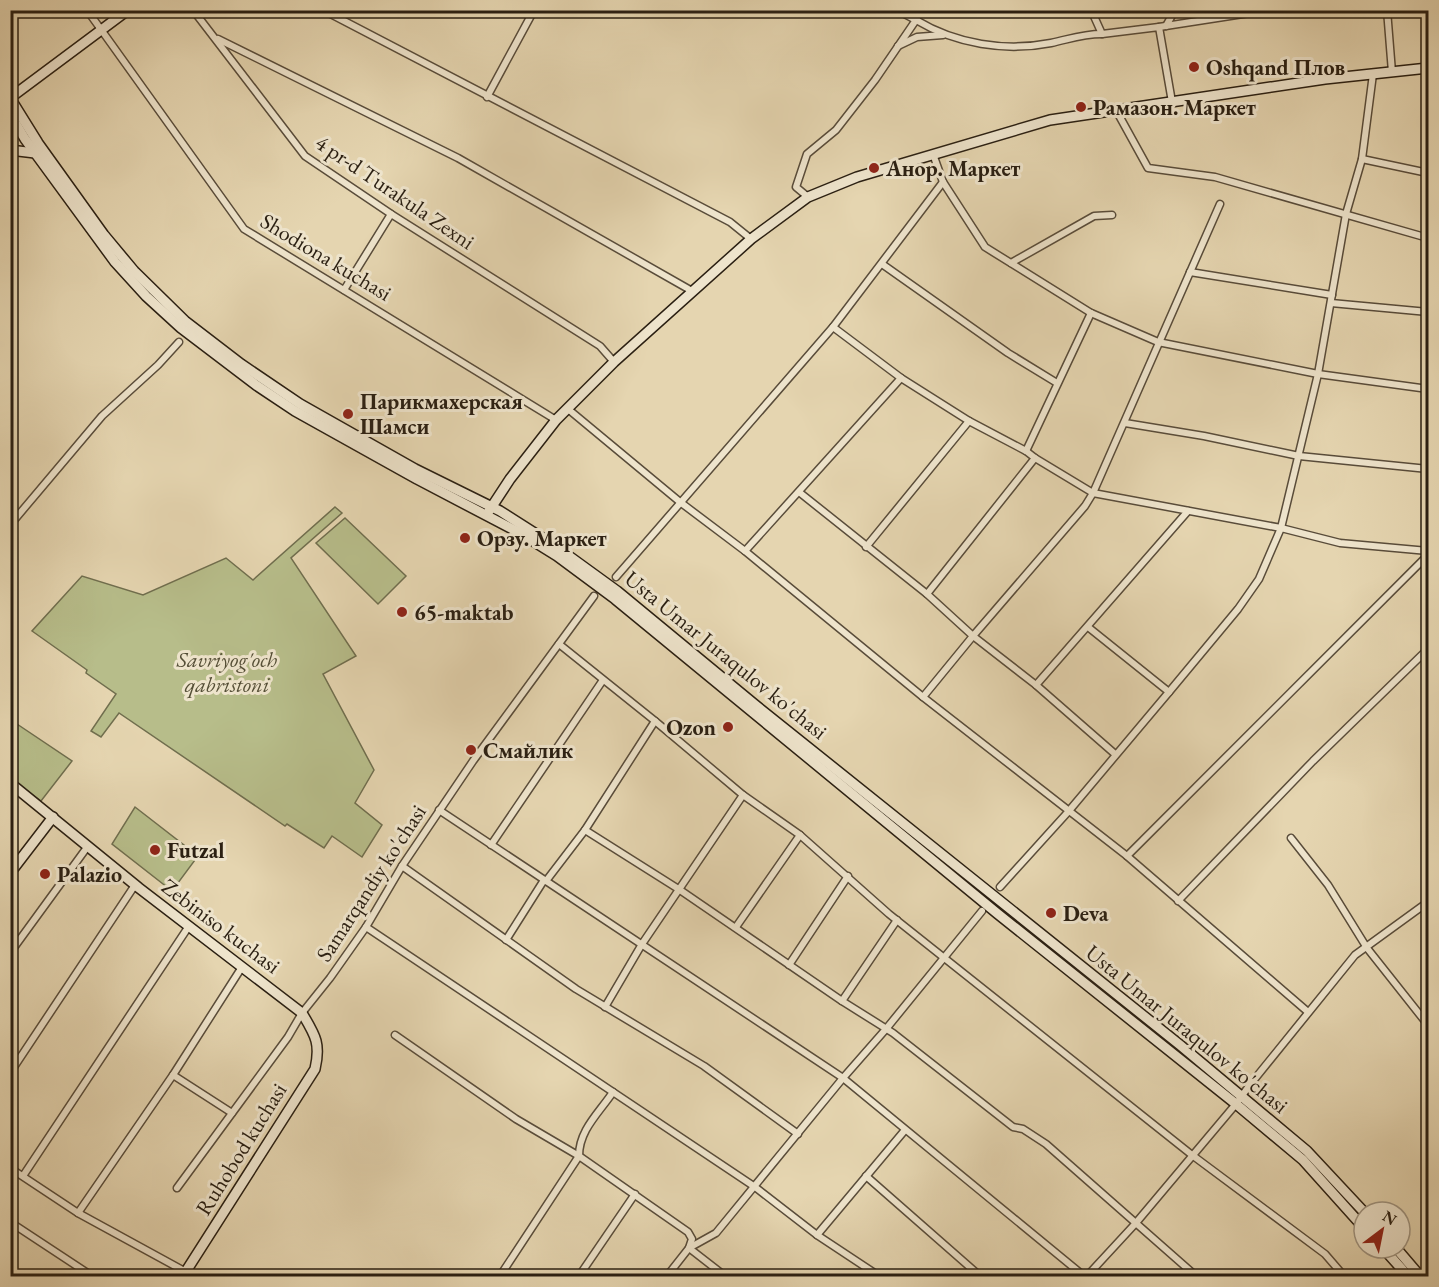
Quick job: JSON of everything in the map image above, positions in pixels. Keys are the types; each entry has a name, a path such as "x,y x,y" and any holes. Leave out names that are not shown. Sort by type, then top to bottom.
{"main road":[{"path":"10,98 128,10"},
{"path":"489,511 510,479 556,420 614,362 751,239 808,197 857,177 1050,120 1325,79 1428,68"},
{"name":"Usta Umar Juraqulov ko'chasi","path":"10,98 13,115 119,253 150,288 185,321 241,364 300,404 489,511 557,556 615,599 998,914 1238,1101 1306,1151 1353,1200"},
{"path":"10,135 22,127"},
{"name":"Usta Umar Juraqulov ko'chasi","path":"22,127 35,153 115,262 146,296 181,328 256,385 295,411 417,480 489,511"},
{"path":"10,150 35,153"},
{"name":"Zebiniso kuchasi","path":"11,784 135,885 302,1013 317,1037"},
{"path":"10,873 53,817"},
{"name":"Ruhobod kuchasi","path":"185,1274 315,1069 319,1052 317,1037"},
{"name":"Usta Umar Juraqulov ko'chasi","path":"1238,1101 1303,1160 1352,1215"},
{"path":"1394,1260 1408,1276"},
{"path":"1406,1260 1420,1276"}],"street":[{"name":"Shodiona kuchasi","path":"87,10 244,229 556,420"},
{"name":"4 pr-d Turakula Zexni","path":"193,10 305,156 391,214 600,346 614,362"},
{"path":"323,10 730,222 751,239"},
{"path":"487,97 534,10"},
{"path":"897,10 944,35 1003,48 1051,43 1083,34 1162,27 1269,10"},
{"path":"808,197 796,187 807,154 836,130 875,80 916,20 920,10"},
{"path":"1095,10 1092,14 1102,34"},
{"path":"1172,102 1162,27 1175,10"},
{"path":"1387,10 1392,72"},
{"path":"898,46 917,37 944,35"},
{"path":"215,38 458,158 692,291"},
{"path":"1000,887 1068,812 1238,609 1260,579 1281,528 1318,374 1346,214 1362,159 1373,74"},
{"path":"1116,110 1148,168 1215,177 1428,238"},
{"path":"933,154 943,182 985,247 1091,313 1158,342 1318,374 1428,389"},
{"path":"1362,159 1428,173"},
{"path":"616,577 833,327 943,182"},
{"path":"923,697 1093,494 1220,204"},
{"path":"344,290 391,214"},
{"path":"1011,263 1094,216 1112,215"},
{"path":"882,264 1008,353 1058,383"},
{"path":"1190,272 1332,295"},
{"path":"1331,303 1428,312"},
{"path":"1026,451 1091,313"},
{"path":"833,327 901,378 969,420 1026,451 1093,494 1281,528 1340,543 1428,553"},
{"path":"10,525 102,416 158,365 179,342"},
{"path":"745,551 901,378"},
{"path":"568,409 923,697 1127,856 1308,1012"},
{"path":"866,547 969,420"},
{"path":"1125,423 1204,436 1299,456 1428,469"},
{"path":"927,594 1035,458"},
{"path":"800,492 927,594 973,636 1036,685 1115,754"},
{"path":"1036,685 1188,511"},
{"path":"1127,856 1428,553"},
{"name":"Samarqandiy ko'chasi","path":"177,1188 366,927 439,810 594,596"},
{"path":"1088,627 1169,692"},
{"path":"559,644 743,795 800,835 897,920 1192,1155 1325,1254 1344,1276"},
{"path":"1178,901 1313,761 1428,649"},
{"path":"492,845 603,680"},
{"path":"506,940 545,880 585,830 655,721"},
{"path":"605,1007 642,944 743,795"},
{"path":"439,810 843,1078 1086,1276 1135,1224 1355,956 1428,902"},
{"path":"585,830 736,927 886,1029 1013,1127 1023,1129 1046,1144 1196,1276"},
{"path":"736,927 800,835"},
{"path":"1291,838 1328,885 1367,948 1428,1025"},
{"path":"10,953 88,846"},
{"path":"402,867 605,1007 704,1066 798,1134"},
{"path":"789,965 848,876"},
{"path":"10,1073 135,885"},
{"path":"689,1248 716,1233 982,911"},
{"path":"842,1001 897,920"},
{"path":"23,1176 189,926"},
{"path":"366,927 755,1187 817,1235 879,1276"},
{"path":"78,1213 242,967"},
{"path":"395,1035 516,1119 579,1156 688,1233 692,1239 689,1248 667,1276"},
{"path":"172,1075 232,1113"},
{"path":"500,1276 579,1156 579,1144 585,1130 613,1092"},
{"path":"817,1235 905,1130"},
{"path":"10,1168 78,1213 185,1274"},
{"path":"866,1176 980,1276"},
{"path":"579,1276 635,1194"},
{"path":"10,1222 92,1276"},
{"path":"689,1248 725,1276"}],"green space":[{"name":"Savriyog'och qabristoni","path":"335,507 342,513 291,558 356,656 323,674 374,770 355,803 382,825 362,857 332,836 324,848 287,824 285,826 119,713 101,737 91,731 116,694 86,673 87,670 32,631 82,576 143,595 226,558 253,580"},
{"path":"345,518 406,576 378,604 316,543"},
{"path":"11,720 72,761 41,801 11,779"},
{"name":"Futzal","path":"135,807 198,856 172,891 112,844"}],"place":[{"name":"Oshqand Плов","path":"1194,67"},
{"name":"Рамазон. Маркет","path":"1081,107"},
{"name":"Анор. Маркет","path":"874,168"},
{"name":"Парикмахерская Шамси","path":"348,414"},
{"name":"Орзу. Маркет","path":"465,538"},
{"name":"65-maktab","path":"402,612"},
{"name":"Ozon","path":"728,727"},
{"name":"Смайлик","path":"471,750"},
{"name":"Futzal","path":"155,850"},
{"name":"Palazio","path":"45,874"},
{"name":"Deva","path":"1051,913"}]}
